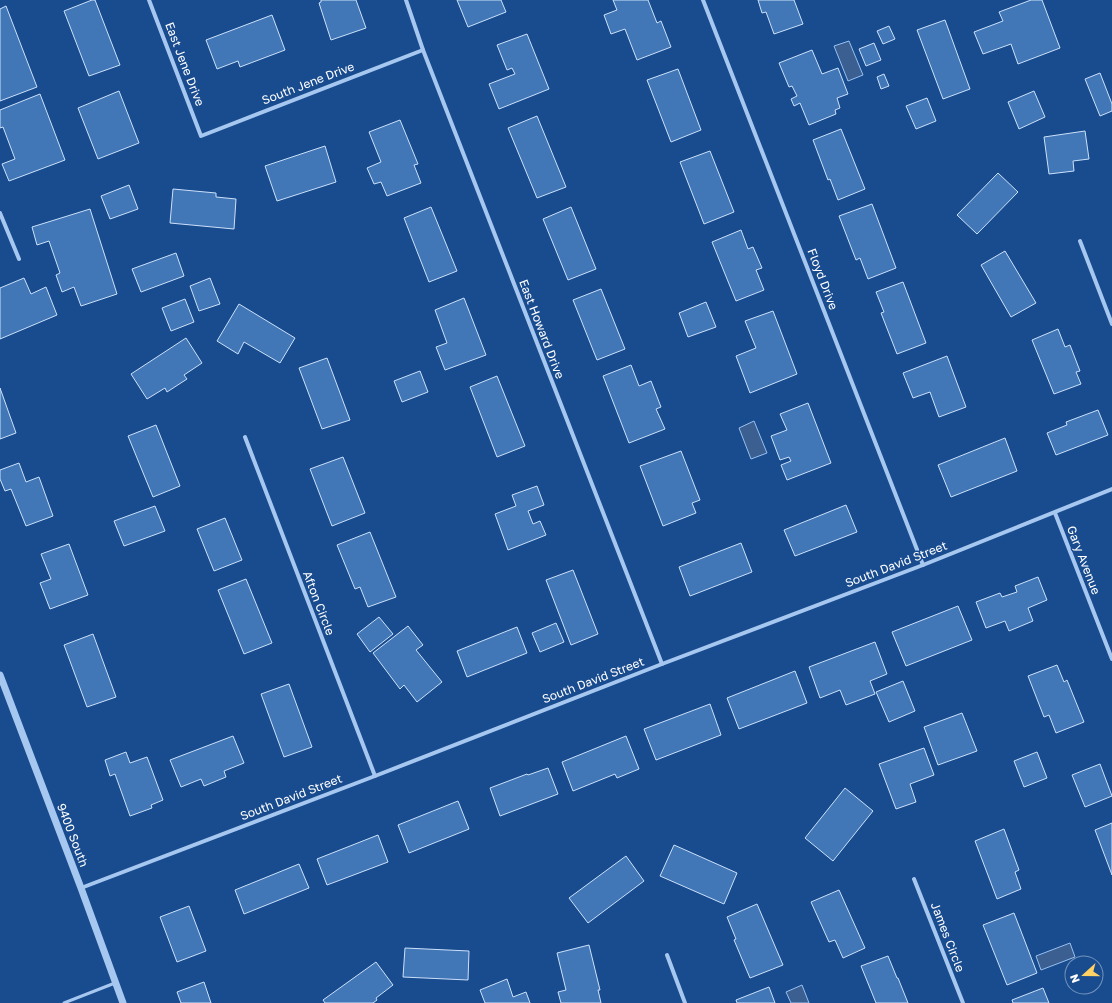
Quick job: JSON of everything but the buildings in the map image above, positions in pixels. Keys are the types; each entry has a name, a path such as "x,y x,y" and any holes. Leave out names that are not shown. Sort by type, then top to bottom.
{"street":[{"name":"East Jene Drive","path":"150,0 201,136"},
{"name":"East Howard Drive","path":"406,0 423,50 662,664"},
{"name":"Floyd Drive","path":"704,0 923,565"},
{"name":"South Jene Drive","path":"201,136 423,50"},
{"path":"0,213 19,259"},
{"path":"1080,241 1112,324"},
{"name":"Afton Circle","path":"245,437 375,776"},
{"name":"South David Street","path":"81,888 923,565 1112,490"},
{"name":"Gary Avenue","path":"1055,513 1112,659"},
{"name":"9400 South","path":"0,675 123,1003"},
{"name":"James Circle","path":"914,879 963,1003"},
{"path":"667,955 685,1003"}],"lane":[{"path":"64,1003 116,983"}],"water":[{"path":"849,41 863,75 848,81 834,46"},
{"path":"754,421 767,453 751,459 739,428"},
{"path":"1070,943 1074,955 1064,955 1064,961 1041,970 1036,956"},
{"path":"802,985 809,1003 791,1003 786,992"}]}
